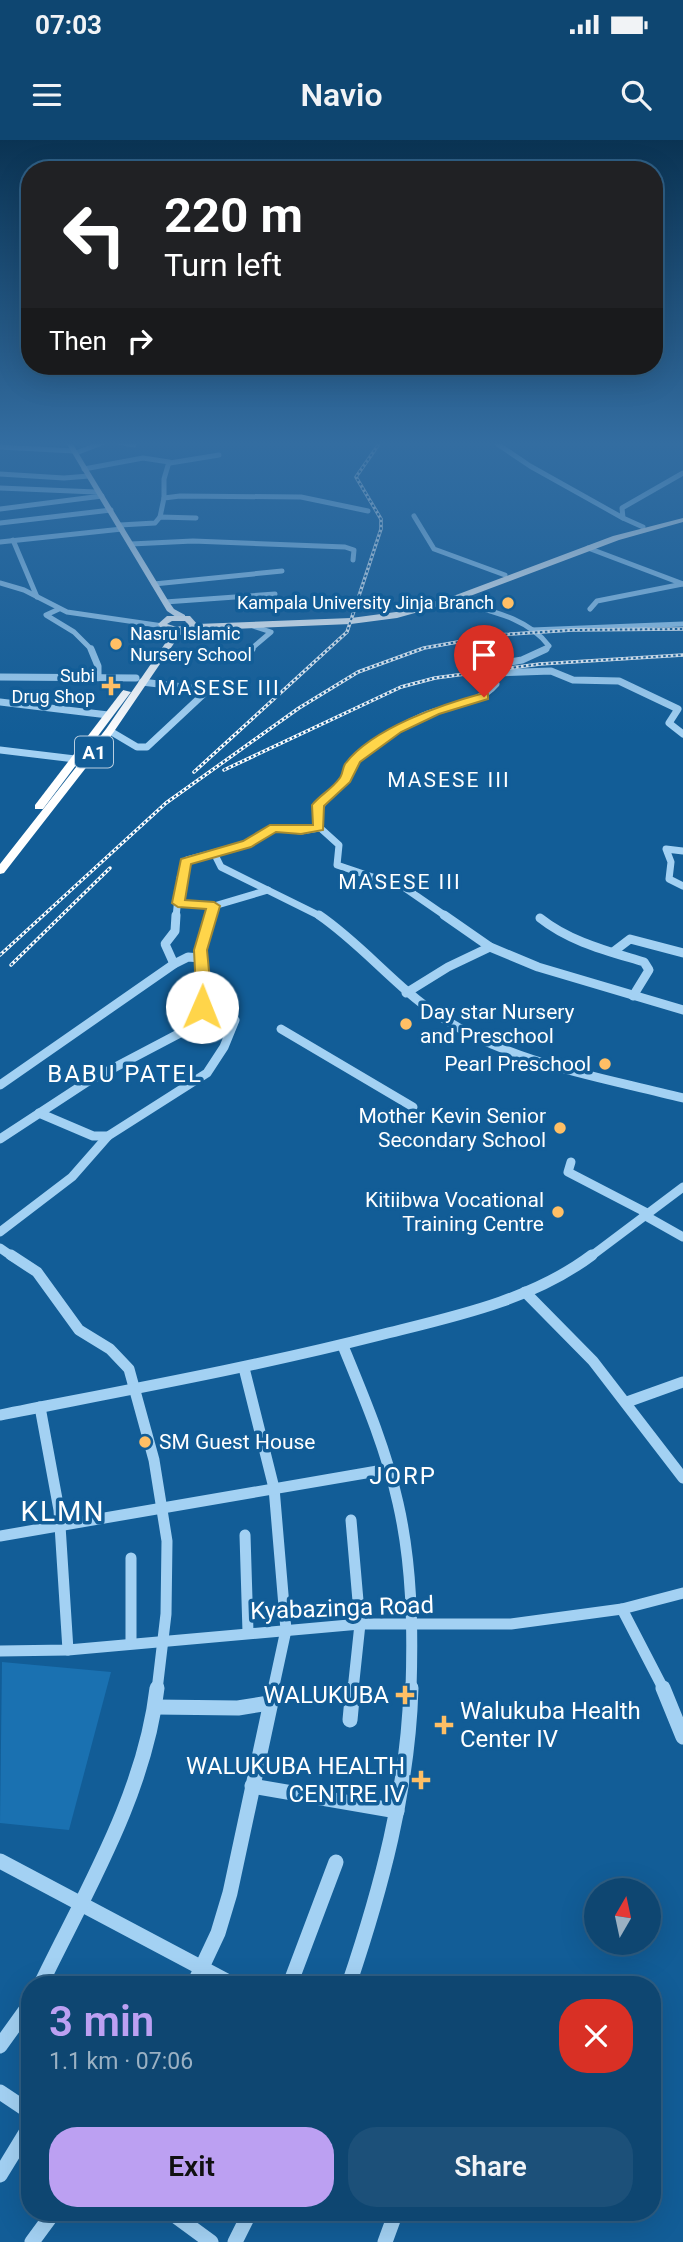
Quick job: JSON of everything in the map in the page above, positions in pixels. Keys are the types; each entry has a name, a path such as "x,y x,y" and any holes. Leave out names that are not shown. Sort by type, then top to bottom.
{"highway":[{"path":"187,623 301,620 387,613 433,603 608,539"},
{"path":"167,621 251,623 373,619 451,600 616,539"},
{"name":"A1","path":"0,871 110,731 165,638 168,631 167,621"},
{"name":"A1","path":"0,858 108,715 187,623"}],"main road":[{"path":"128,539 165,602 167,621"}],"street":[{"path":"0,542 21,539"},
{"path":"428,539 434,549 505,575"},
{"path":"13,540 37,597"},
{"path":"131,544 184,541 345,547 354,550 353,559"},
{"path":"588,548 683,584"},
{"path":"154,584 282,570"},
{"path":"0,583 60,609 93,617 167,621"},
{"path":"590,610 597,601 683,584"},
{"path":"165,602 275,594"},
{"path":"451,600 501,615 531,630 548,643 547,649 523,659 467,672 551,671 573,680 628,683 678,709 669,723 683,734"},
{"path":"60,609 46,615 84,639 99,667 98,677"},
{"path":"240,659 271,632 251,623"},
{"path":"531,630 683,624"},
{"path":"491,673 496,684 484,697 436,711 397,729 356,759 349,767 346,779 318,805 319,828 339,845 337,865 405,888 490,947 568,978 683,1010"},
{"path":"0,677 98,677 208,690 143,748 110,731"},
{"path":"0,702 108,715"},
{"path":"0,750 75,759"},
{"path":"174,964 165,944 175,931 185,861 247,844 274,828 301,831 319,828"},
{"path":"683,851 666,849 671,862 669,879 683,886"},
{"path":"214,853 221,867 306,908 334,926 406,993 458,1027 501,1048 550,1064 683,1098"},
{"path":"178,903 214,906 268,890"},
{"path":"0,1139 87,1082 182,1032 194,1019 204,999 201,954 214,906"},
{"path":"540,918 574,939 641,959 649,967 634,996"},
{"path":"613,952 626,939 632,938 663,950 683,953"},
{"path":"406,993 448,967 490,947"},
{"path":"0,1085 174,964 201,954"},
{"path":"0,1232 72,1177 108,1136 207,1073 224,1047 235,1020"},
{"path":"281,1029 413,1107"},
{"path":"38,1113 93,1136 108,1136"},
{"path":"571,1162 568,1172 683,1237"},
{"path":"0,1415 343,1346 467,1313 526,1292 580,1264 683,1187"},
{"path":"0,1248 37,1272 79,1330 120,1357 128,1369 141,1408 163,1508 168,1583 155,1707 135,1781 81,1904 45,1976"},
{"path":"526,1292 627,1402 683,1478"},
{"path":"343,1346 389,1469 403,1527 413,1624 405,1768 382,1886 352,1976"},
{"path":"199,1976 230,1893 286,1630 274,1488 244,1367"},
{"path":"627,1402 683,1382"},
{"path":"40,1407 60,1526 68,1650"},
{"path":"0,1536 389,1469"},
{"path":"350,1720 360,1624 351,1520"},
{"path":"245,1535 248,1632"},
{"path":"131,1558 131,1643"},
{"name":"Kyabazinga Road","path":"0,1651 68,1650 360,1624 511,1624 622,1609 683,1593"},
{"path":"622,1609 663,1688 683,1737"},
{"path":"155,1707 238,1708 269,1703"},
{"path":"252,1786 397,1811"},
{"path":"0,1861 217,1976"},
{"path":"293,1976 336,1862"},
{"path":"0,2046 21,2017"},
{"path":"0,2092 21,2106"},
{"path":"0,2175 21,2141"},
{"path":"32,2242 47,2221"},
{"path":"182,2221 211,2242"},
{"path":"235,2242 246,2221"},
{"path":"385,2242 393,2221"}],"shaded area":[{"path":"2,1662 111,1672 69,1830 0,1823"}],"railway":[{"path":"194,772 347,632 378,539"},
{"path":"0,955 166,803 299,708 358,672 424,648 497,635 572,630 683,629"},
{"path":"224,770 401,687 435,678 540,664 683,655"},
{"path":"11,965 110,868"}],"place":[{"name":"Kampala University Jinja Branch","path":"508,603"},
{"name":"Nasru Islamic Nursery School","path":"116,644"},
{"name":"Subi Drug Shop","path":"111,686"},
{"name":"Day star Nursery and Preschool","path":"406,1024"},
{"name":"Pearl Preschool","path":"605,1064"},
{"name":"Mother Kevin Senior Secondary School","path":"560,1128"},
{"name":"Kitiibwa Vocational Training Centre","path":"558,1212"},
{"name":"SM Guest House","path":"145,1442"},
{"name":"WALUKUBA","path":"405,1695"},
{"name":"Walukuba Health Center IV","path":"444,1725"},
{"name":"WALUKUBA HEALTH CENTRE IV","path":"421,1780"}],"district":[{"name":"MASESE III","path":"219,688"},
{"name":"MASESE III","path":"449,780"},
{"name":"MASESE III","path":"400,882"},
{"name":"BABU PATEL","path":"125,1074"},
{"name":"JORP","path":"403,1476"},
{"name":"KLMN","path":"63,1511"}],"route":[{"path":"202,1007 204,992 201,950 210,912 214,906 178,903 180,878 185,861 235,849 274,828 301,831 319,828 317,810 320,800 342,784 349,767 356,759 397,729 446,707 478,701 484,697"}]}
